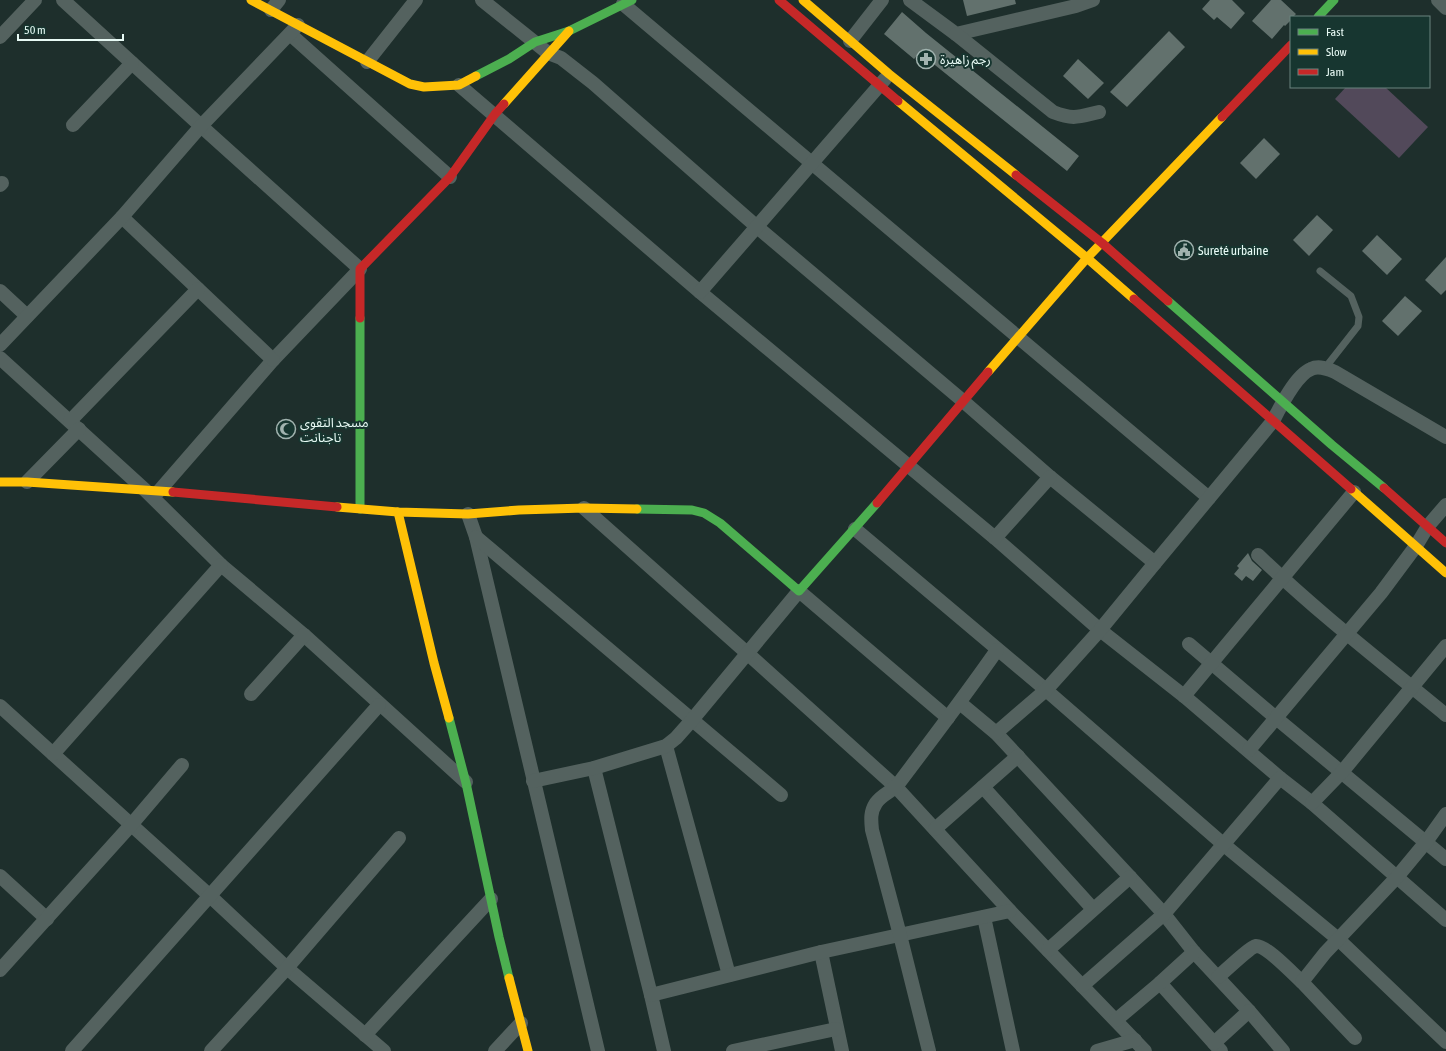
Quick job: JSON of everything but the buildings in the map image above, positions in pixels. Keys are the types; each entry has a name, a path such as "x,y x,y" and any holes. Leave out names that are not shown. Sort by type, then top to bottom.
{"street":[{"path":"0,37 35,0"},
{"path":"63,0 200,126 360,269 360,509"},
{"path":"251,0 275,5 294,30 450,177"},
{"path":"367,62 416,0"},
{"path":"482,0 548,53 561,58 593,83 756,226 963,401 1050,477 1155,562"},
{"path":"779,0 879,86 1086,258 1446,573"},
{"path":"803,0 889,74 1102,243 1446,543"},
{"path":"850,41 882,0"},
{"path":"910,0 956,34 1053,112 1065,117 1074,118 1099,112"},
{"path":"956,34 1076,6 1093,0"},
{"path":"1319,16 1334,0"},
{"path":"1438,0 1446,8"},
{"path":"294,30 367,62 410,84 430,87 460,85 509,59 535,42 569,31 627,2 812,163 1210,498"},
{"path":"0,345 122,217 200,126 294,30"},
{"path":"152,490 273,360 450,177 495,114 569,31"},
{"path":"533,781 594,768 666,746 676,738 799,591 855,529 1086,258 1290,46"},
{"path":"73,125 132,63"},
{"path":"700,292 889,74"},
{"path":"460,85 700,292 996,538 1100,630 1184,696 1280,778 1312,803 1446,920"},
{"path":"122,217 273,360"},
{"path":"27,482 74,425 198,289"},
{"path":"0,291 27,316"},
{"path":"0,358 74,425 152,490 221,565 304,635 466,783"},
{"path":"996,733 1046,690 1100,630 1273,421 1283,401 1303,374 1312,368 1325,368 1335,372 1446,437"},
{"path":"996,538 1050,477"},
{"path":"0,482 27,482 152,490 398,512 468,514 519,510 584,508 683,509 704,513 720,523 948,718"},
{"path":"1184,696 1354,492"},
{"path":"1249,750 1381,593 1416,546 1428,526 1446,504"},
{"path":"584,508 896,787 1010,911 1145,1051"},
{"path":"398,512 434,663 466,783 490,899 528,1051"},
{"path":"468,514 476,537 598,1051"},
{"path":"855,529 1046,690 1223,844 1338,939 1446,1042"},
{"path":"476,537 781,795"},
{"path":"1258,555 1282,578 1347,634 1446,715"},
{"path":"53,754 221,565"},
{"path":"251,694 304,635"},
{"path":"1189,644 1446,859"},
{"path":"1312,803 1342,772 1446,646"},
{"path":"929,1051 872,830 871,813 875,804 884,794 896,787 960,703 997,650"},
{"path":"960,703 996,733 1018,756 1164,914 1194,952 1249,1011 1283,1051"},
{"path":"72,1051 379,705"},
{"path":"0,706 210,896 287,968 384,1051"},
{"path":"666,746 729,975"},
{"path":"935,829 1018,756"},
{"path":"0,970 131,825 182,765"},
{"path":"594,768 664,1051"},
{"path":"1082,986 1164,914 1280,778"},
{"path":"982,787 1093,909"},
{"path":"1302,982 1316,962 1397,877 1426,842 1446,814"},
{"path":"211,1051 287,968 399,838"},
{"path":"0,876 47,919"},
{"path":"1048,950 1130,877"},
{"path":"365,1034 490,899"},
{"path":"651,995 820,952 1010,911"},
{"path":"984,917 1013,1051"},
{"path":"1218,977 1254,946 1266,950 1302,982 1355,1038"},
{"path":"820,952 842,1051"},
{"path":"1116,1020 1194,952"},
{"path":"1160,983 1218,1047 1249,1011"},
{"path":"495,1051 521,1023"},
{"path":"733,1051 836,1029"},
{"path":"1097,1051 1135,1040"}],"lane":[{"path":"1320,272 1351,296 1359,317 1358,326 1325,368"}],"shaded area":[{"path":"1345,88 1386,88 1428,127 1399,158 1335,99"}],"traffic: fast":[{"path":"476,76 509,59 535,42 569,31 632,0"},
{"path":"1319,16 1334,0"},
{"path":"1168,301 1332,445 1384,488"},
{"path":"360,318 360,509"},
{"path":"637,509 692,510 704,513 720,523 799,591 877,503"},
{"path":"449,718 466,783 509,978"}],"traffic: slow":[{"path":"251,0 410,84 424,87 459,85 476,76"},
{"path":"803,0 889,74 1016,175"},
{"path":"504,104 569,31"},
{"path":"898,101 1087,258 1134,299"},
{"path":"988,372 1087,258 1222,117"},
{"path":"0,482 27,482 173,492"},
{"path":"1351,489 1446,573"},
{"path":"337,507 398,512 468,514 519,510 584,508 637,509"},
{"path":"398,512 434,663 449,718"},
{"path":"509,978 528,1051"}],"traffic: jam":[{"path":"779,0 898,101"},
{"path":"1222,117 1290,46"},
{"path":"360,318 360,269 450,177 495,114 504,104"},
{"path":"1016,175 1102,243 1168,301"},
{"path":"1134,299 1351,489"},
{"path":"877,503 988,372"},
{"path":"1384,488 1446,543"},
{"path":"173,492 337,507"}],"place":[{"name":"رجم زاهيرة","path":"926,59"},
{"name":"Sureté urbaine","path":"1184,250"},
{"name":"مسجد التقوى تاجنانت","path":"286,429"}]}
